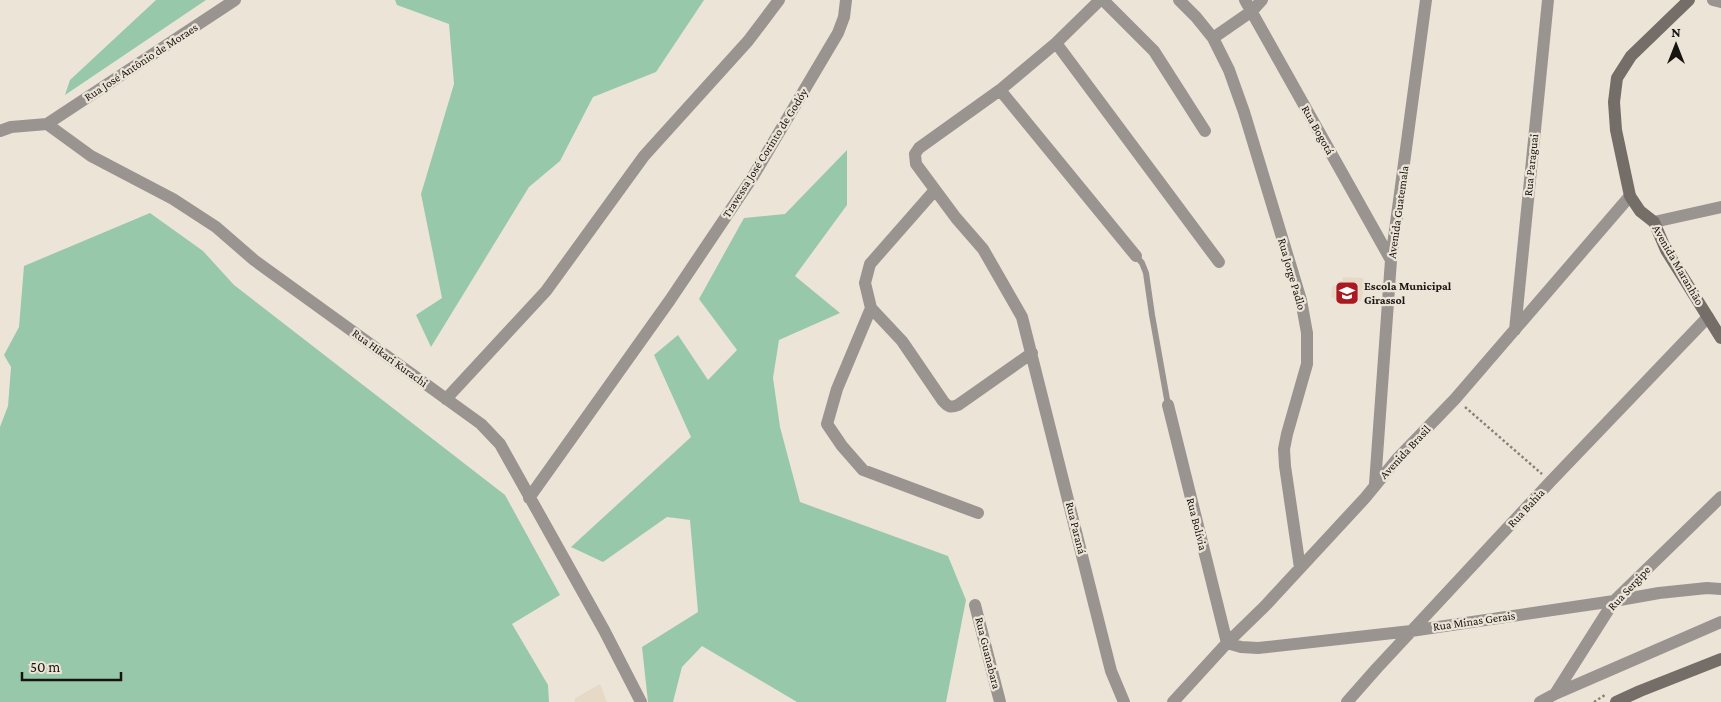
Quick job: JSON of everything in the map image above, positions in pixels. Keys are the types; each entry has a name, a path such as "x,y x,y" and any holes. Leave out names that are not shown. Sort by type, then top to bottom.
{"main road":[{"path":"1630,196 1616,130 1614,102 1617,78 1631,56 1689,0"},
{"name":"Avenida Maranhão","path":"1630,196 1640,211 1654,222 1666,250 1721,338"},
{"path":"1616,702 1721,660"}],"street":[{"name":"Rua José Antônio de Moraes","path":"47,124 235,0"},
{"path":"446,399 546,291 644,156 748,41 778,0"},
{"name":"Travessa José Corinto de Godóy","path":"530,498 670,300 752,178 838,33 844,17 846,0"},
{"path":"1136,256 1000,90 1056,44 1102,0 1154,52 1205,131"},
{"name":"Rua Jorge Padlo","path":"1179,0 1213,38 1229,70 1244,112 1301,300 1307,333 1307,364 1284,450 1300,568"},
{"path":"1213,38 1249,5 1262,0"},
{"name":"Avenida Guatemala","path":"1375,484 1391,260 1426,0"},
{"name":"Rua Paraguai","path":"1515,330 1548,0"},
{"path":"1713,0 1721,2"},
{"name":"Rua Bogotá","path":"1249,5 1391,260"},
{"path":"1056,44 1220,262"},
{"name":"Rua Paraná","path":"1000,90 919,148 914,154 916,164 956,218 983,249 1022,317 1111,671 1124,702"},
{"path":"0,131 11,127 47,124"},
{"name":"Rua Hikari Kurachi","path":"47,124 91,156 174,199 216,227 254,260 481,424 500,444 604,630 641,702"},
{"path":"935,190 870,264 865,283 871,308 902,342 943,401 952,408 958,406 1032,353"},
{"name":"Avenida Brasil","path":"1173,702 1265,606 1455,399 1630,196"},
{"path":"1654,222 1721,208"},
{"path":"871,308 837,389 827,424 842,446 863,470 978,514"},
{"name":"Rua Bahia","path":"1347,702 1551,481 1708,317"},
{"name":"Rua Bolívia","path":"1168,405 1227,644"},
{"name":"Rua Sergipe","path":"1555,694 1614,601 1721,497"},
{"name":"Rua Minas Gerais","path":"1227,644 1258,648 1412,631 1659,593 1707,588 1721,589"},
{"name":"Rua Guanabara","path":"975,605 1000,702"},
{"path":"1540,702 1721,622"}],"lane":[{"path":"1136,256 1142,263 1146,273 1168,405"}],"path":[{"path":"1455,399 1551,481"}],"shaded area":[{"name":"Escola Municipal Girassol","path":"1343,277 1363,278 1364,289 1361,301 1331,298 1332,286 1342,285"},
{"path":"600,684 607,702 575,702 574,699"}],"green space":[{"path":"156,0 206,0 65,95 70,80"},
{"path":"395,0 704,0 656,72 593,97 560,161 529,187 431,347 416,315 442,298 421,194 454,84 449,24 397,5"},
{"path":"847,150 847,205 795,276 840,313 779,340 773,378 780,427 800,502 948,556 966,600 946,702 797,702 702,646 682,667 673,702 648,702 642,647 698,612 690,520 667,517 603,562 571,547 691,437 654,355 678,335 708,380 737,350 699,299 744,218 785,214"},
{"path":"150,213 203,251 234,285 505,495 560,595 512,624 548,685 549,702 0,702 0,427 8,406 11,367 4,355 19,327 24,266"}],"place":[{"name":"Escola Municipal Girassol","path":"1347,293"}]}
